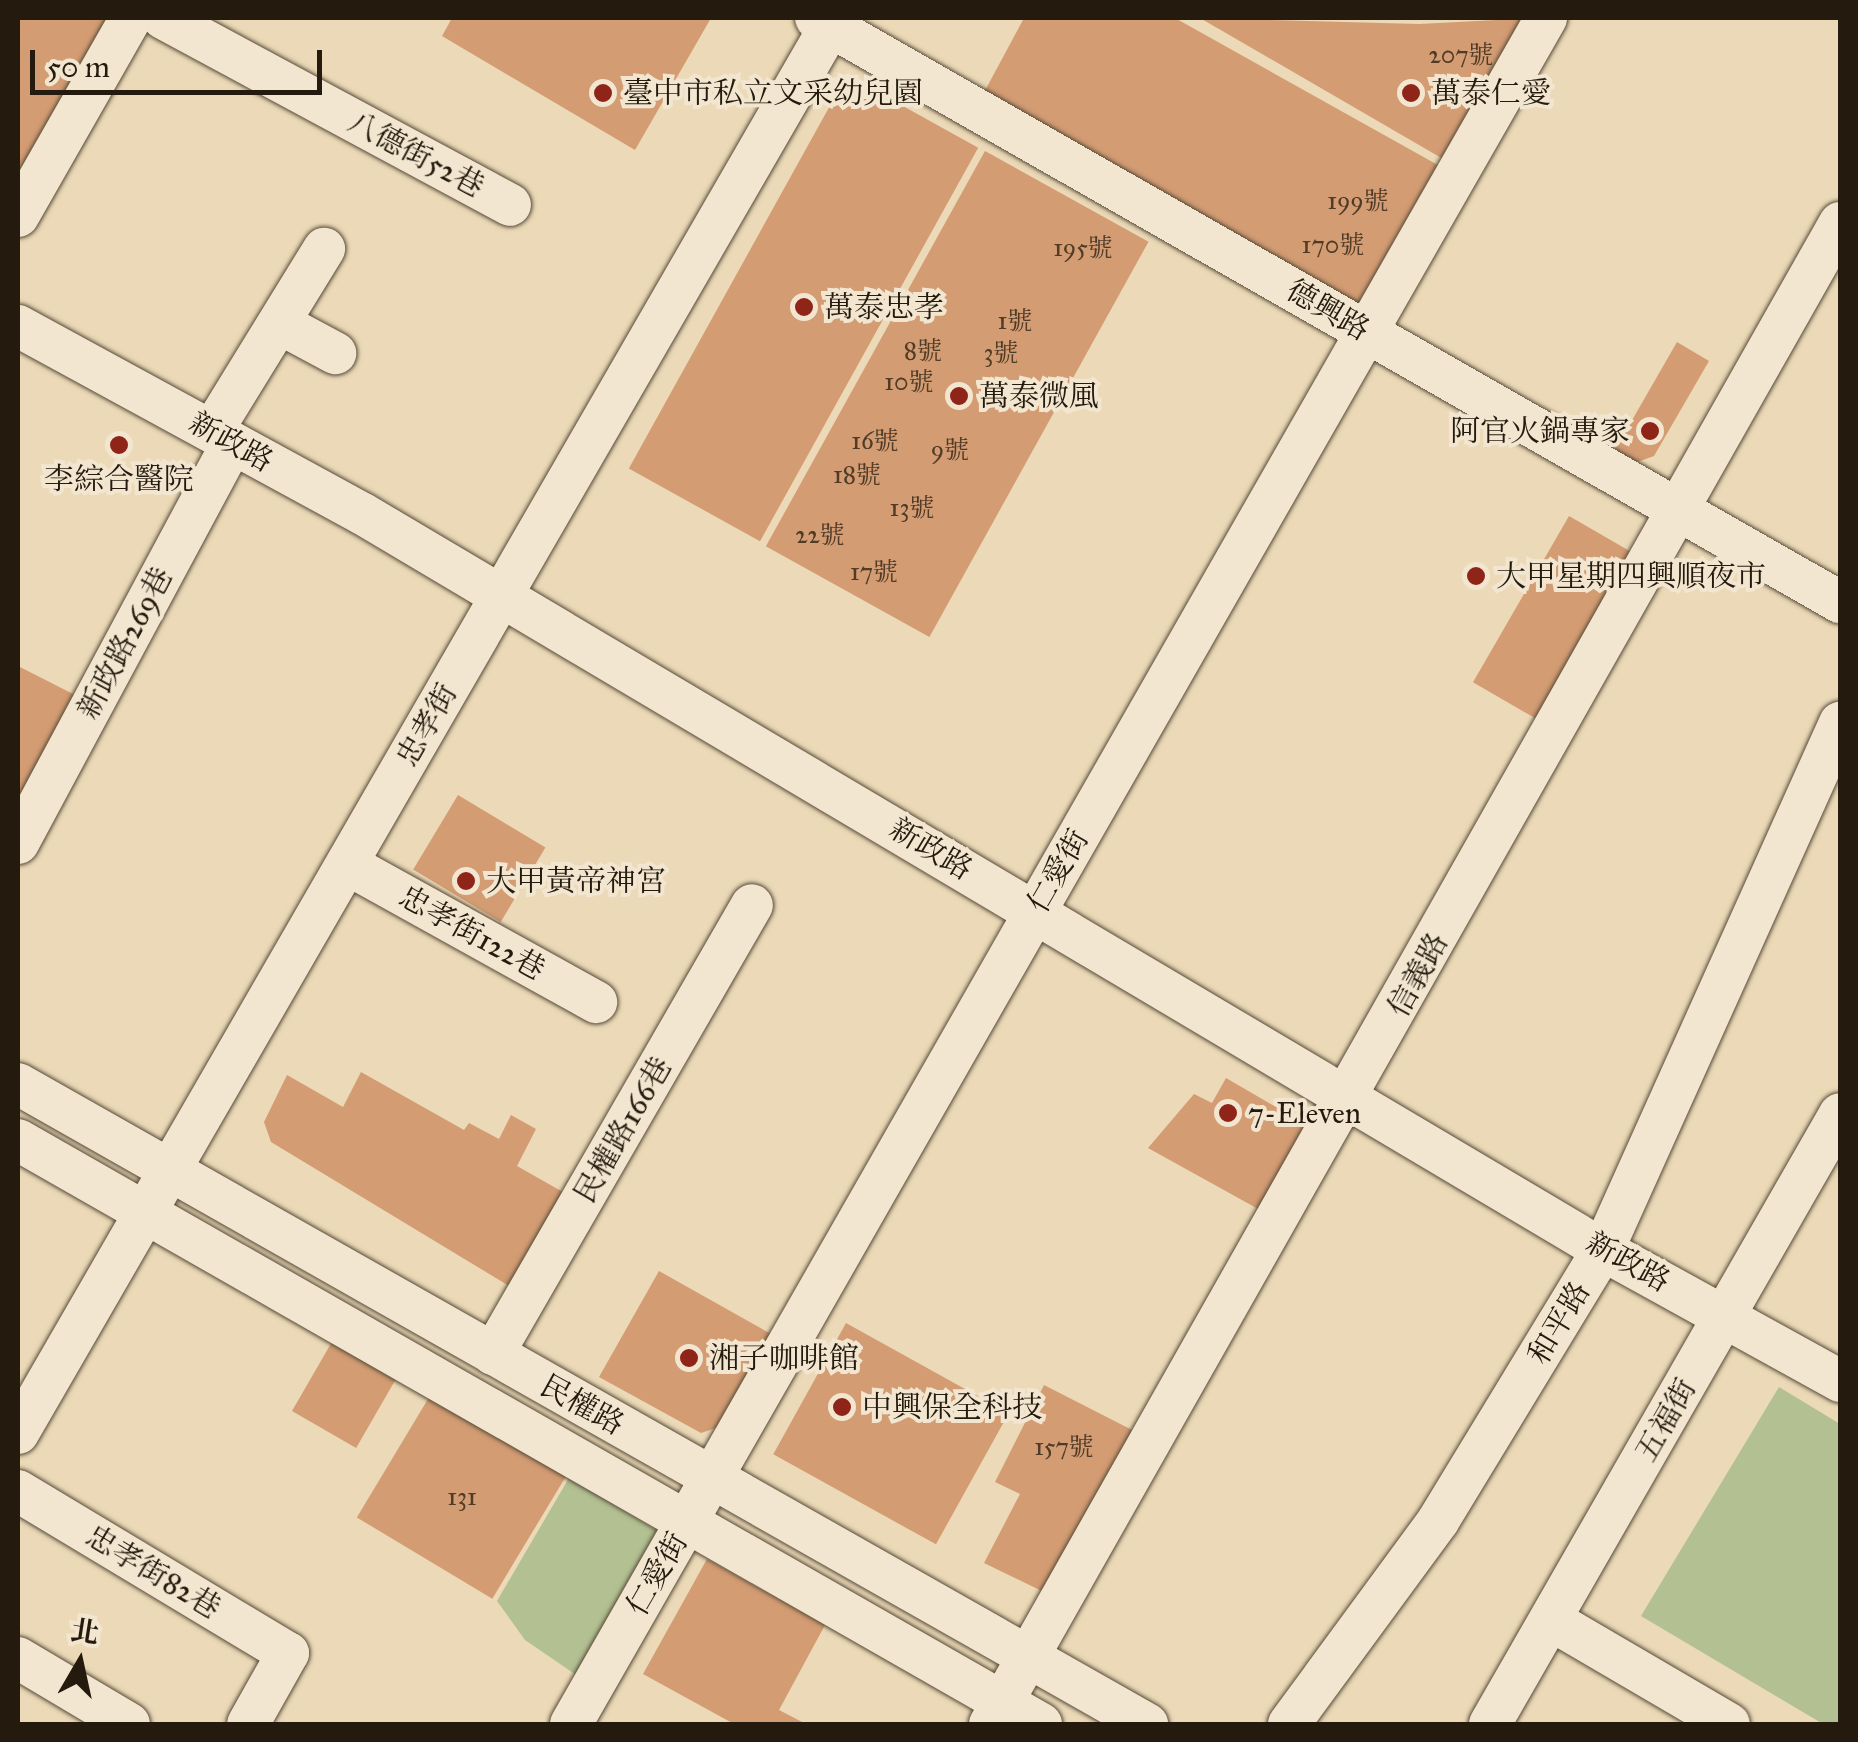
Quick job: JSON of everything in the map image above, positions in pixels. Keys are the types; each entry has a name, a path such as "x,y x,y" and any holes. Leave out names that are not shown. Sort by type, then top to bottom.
{"street":[{"path":"18,216 131,18"},
{"name":"八德街52巷","path":"164,18 510,205"},
{"name":"仁愛街","path":"571,1724 1546,18"},
{"name":"德興路","path":"827,20 1840,602"},
{"name":"忠孝街","path":"18,1433 502,595 827,20"},
{"name":"信義路","path":"996,1713 1350,1096 1840,223"},
{"name":"新政路269巷","path":"18,843 278,322 324,249"},
{"path":"278,322 336,352"},
{"name":"新政路","path":"18,326 502,595 1603,1250 1840,1380"},
{"name":"和平路","path":"1289,1724 1438,1521 1603,1250 1840,723"},
{"name":"忠孝街122巷","path":"347,864 596,1002"},
{"name":"民權路166巷","path":"494,1354 752,905"},
{"name":"民權路","path":"18,1084 1148,1724"},
{"name":"五福街","path":"1490,1724 1839,1120"},
{"name":"民權路","path":"18,1140 686,1522 996,1713 1042,1724"},
{"name":"忠孝街82巷","path":"18,1491 288,1653 248,1724"},
{"path":"1551,1620 1729,1724"},
{"path":"18,1658 128,1724"}],"green space":[{"path":"1779,1387 1840,1424 1840,1724 1823,1724 1641,1616"},
{"path":"569,1478 668,1537 585,1681 525,1640 497,1601"}],"building":[{"path":"18,18 107,18 18,184"},
{"name":"臺中市私立文采幼兒園","path":"452,18 711,18 635,150 442,36"},
{"path":"1024,18 1175,18 1445,169 1364,309 981,98"},
{"name":"萬泰仁愛","path":"1200,18 1419,24 1537,18 1450,163"},
{"name":"萬泰忠孝","path":"847,75 978,148 760,541 629,469"},
{"name":"萬泰微風","path":"985,151 1149,242 929,637 766,546"},
{"path":"1677,342 1709,361 1654,456 1629,465 1612,455"},
{"path":"1569,516 1637,555 1541,721 1473,682"},
{"path":"18,666 75,695 18,811"},
{"path":"458,795 545,848 501,922 413,870"},
{"path":"361,1072 464,1130 469,1123 499,1139 511,1115 536,1129 517,1166 577,1200 524,1295 271,1142 264,1122 287,1075 343,1107"},
{"path":"1226,1078 1305,1124 1260,1210 1148,1148 1194,1094 1212,1103"},
{"name":"湘子咖啡館","path":"659,1271 780,1339 731,1423 701,1433 599,1377"},
{"path":"846,1323 1009,1413 936,1544 773,1454"},
{"path":"333,1340 397,1377 356,1448 292,1411"},
{"path":"1044,1385 1138,1433 1050,1595 984,1563 1020,1494 995,1482"},
{"path":"431,1394 566,1475 492,1599 357,1517"},
{"path":"707,1559 825,1625 779,1710 806,1724 734,1724 643,1674"}],"place":[{"name":"臺中市私立文采幼兒園","path":"603,93"},
{"name":"萬泰仁愛","path":"1411,93"},
{"name":"萬泰忠孝","path":"804,307"},
{"name":"萬泰微風","path":"959,396"},
{"name":"阿官火鍋專家","path":"1650,431"},
{"name":"李綜合醫院","path":"119,445"},
{"name":"大甲星期四興順夜市","path":"1476,576"},
{"name":"大甲黃帝神宮","path":"466,881"},
{"name":"7-Eleven","path":"1228,1113"},
{"name":"湘子咖啡館","path":"689,1358"},
{"name":"中興保全科技","path":"842,1407"}]}
